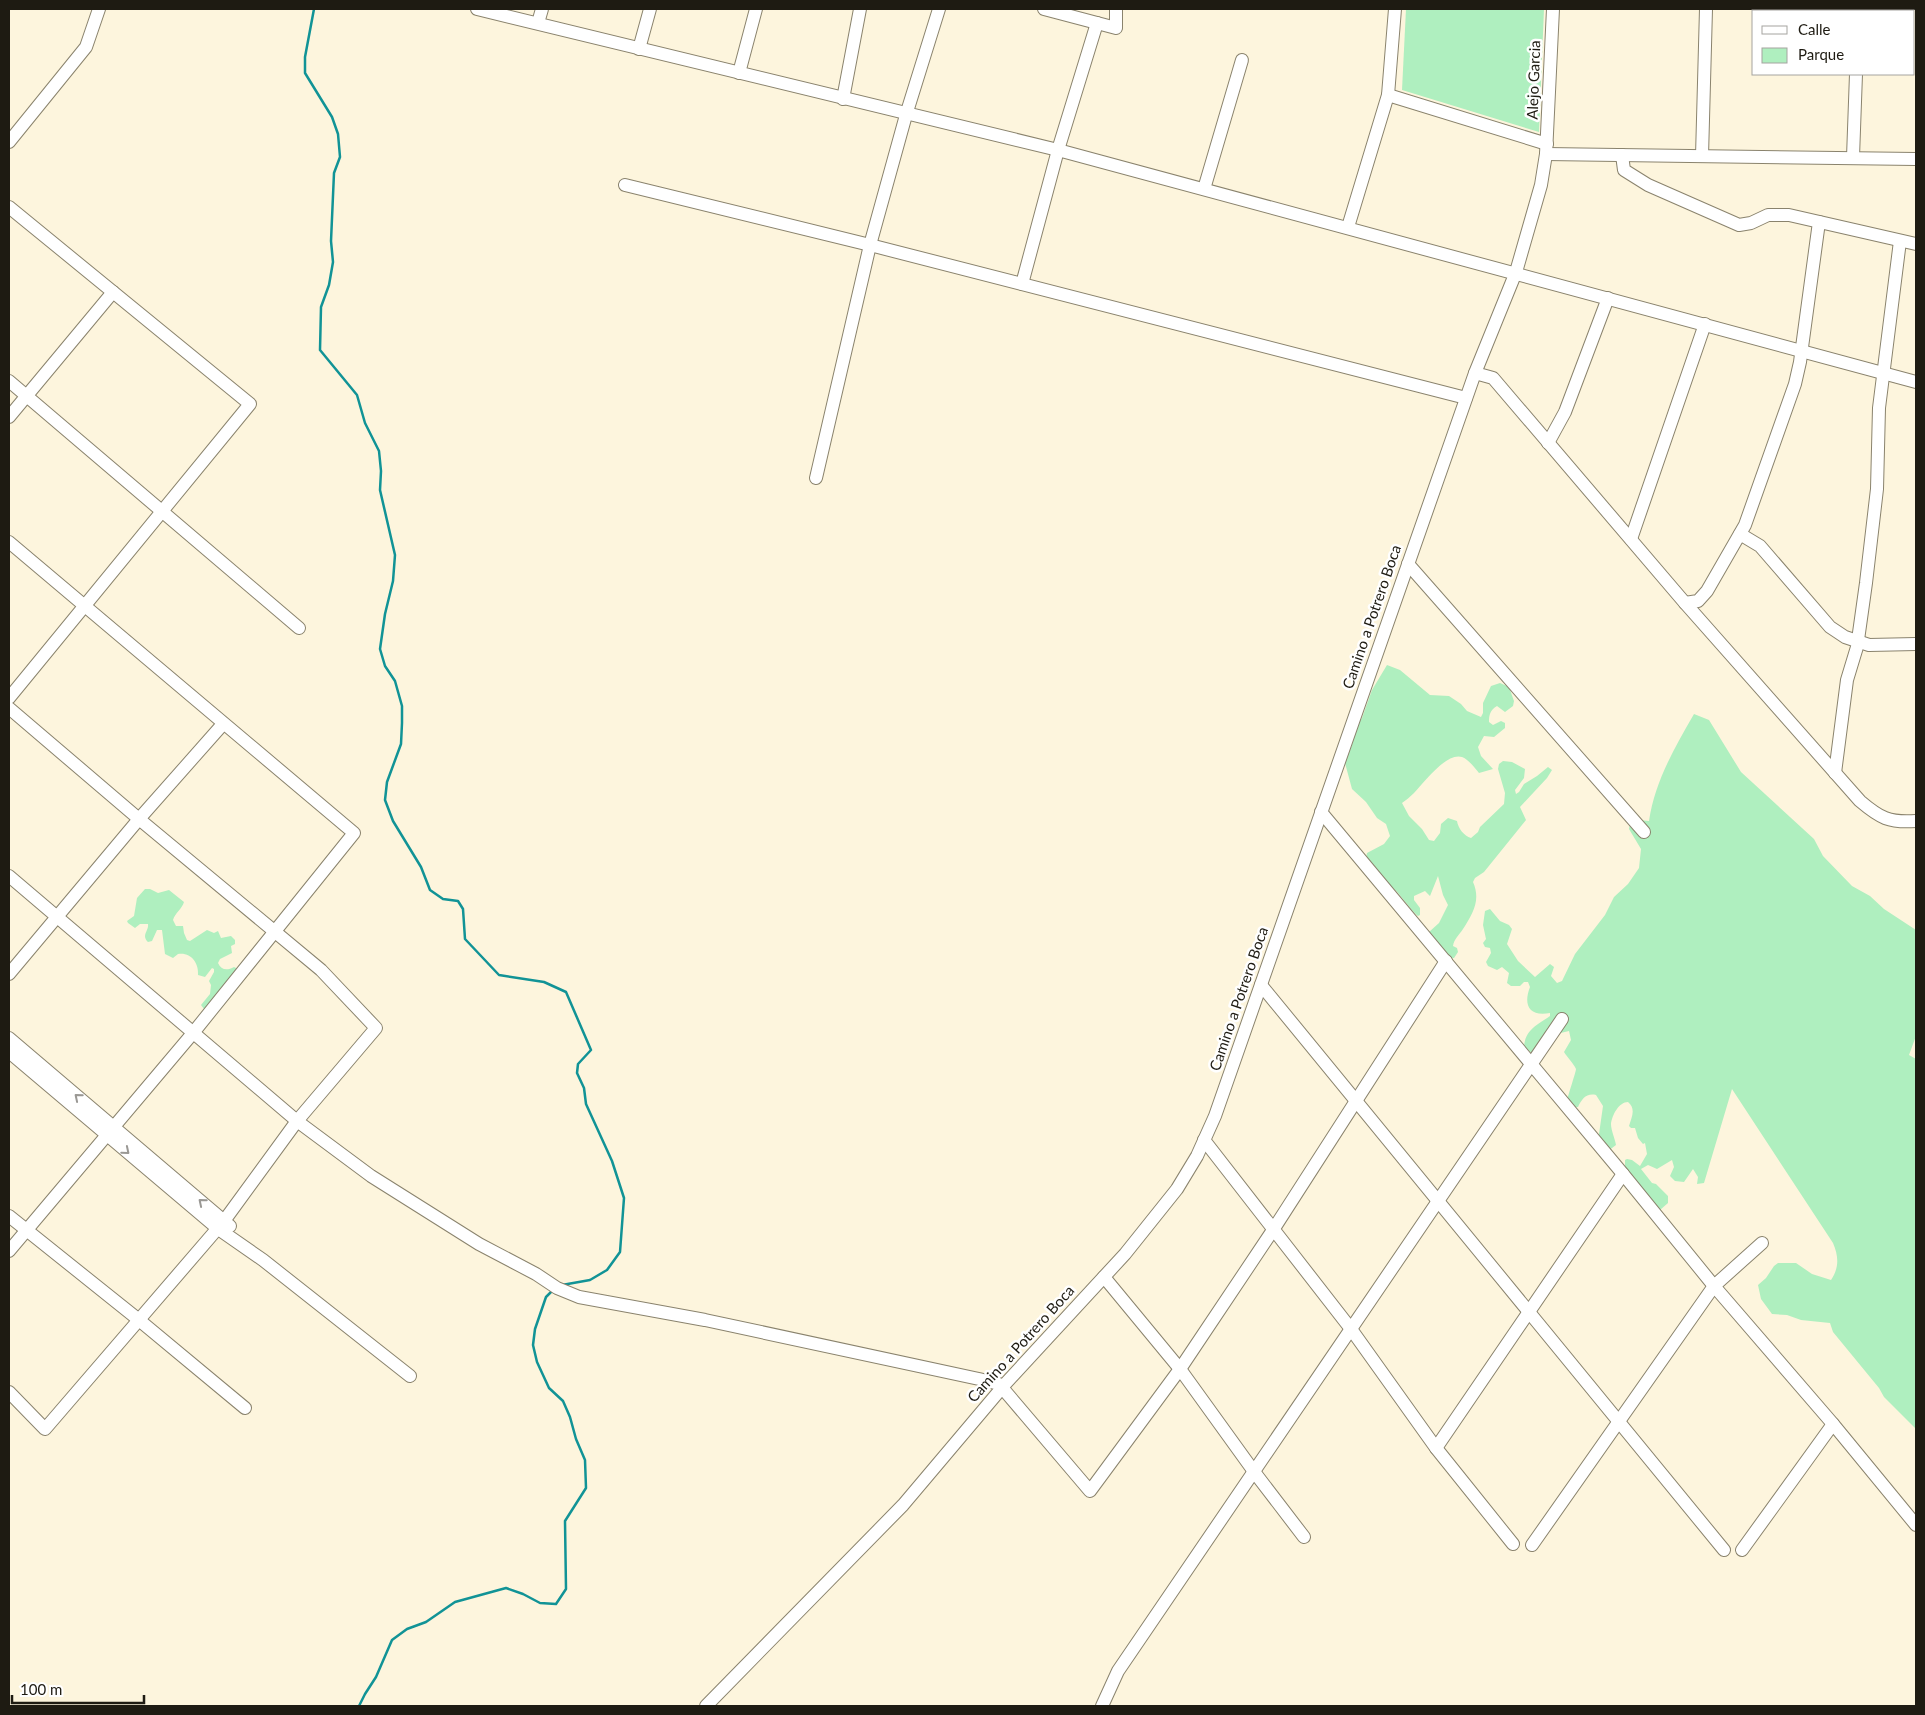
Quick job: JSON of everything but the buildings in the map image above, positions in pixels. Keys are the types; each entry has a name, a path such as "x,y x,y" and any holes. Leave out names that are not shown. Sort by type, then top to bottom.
{"street":[{"path":"9,142 86,47 99,9"},
{"path":"477,9 1058,150 1516,272 1916,382"},
{"path":"538,23 542,9"},
{"path":"639,49 650,9"},
{"path":"739,74 756,9"},
{"path":"843,99 860,9"},
{"path":"816,478 870,245 906,114 939,9"},
{"path":"1044,9 1116,28 1116,9"},
{"path":"1348,228 1388,95 1395,9"},
{"name":"Alejo Garcia","path":"1547,149 1553,9"},
{"path":"1702,156 1706,9"},
{"path":"1022,284 1058,150 1097,24"},
{"path":"1204,189 1242,60"},
{"path":"1853,157 1856,75"},
{"path":"1388,95 1547,149 1622,154 1916,159"},
{"name":"Camino a Potrero Boca","path":"706,1706 903,1505 1002,1387 1131,1247 1177,1189 1204,1140 1215,1116 1466,398 1516,272 1541,185 1547,149"},
{"path":"1622,154 1624,170 1648,185 1740,224 1751,223 1768,215 1789,215 1916,244"},
{"path":"625,185 870,245 1466,398"},
{"path":"9,207 250,404 9,698"},
{"path":"1685,603 1698,601 1708,591 1745,525 1795,384 1819,222"},
{"path":"1835,773 1847,680 1857,641 1877,489 1879,408 1900,241"},
{"path":"9,417 113,292"},
{"path":"1548,443 1565,412 1608,298"},
{"path":"1630,539 1704,324"},
{"path":"1475,373 1492,378 1685,603 1860,801 1878,816 1897,822 1916,821"},
{"path":"9,381 299,628"},
{"path":"1740,534 1760,546 1830,627 1845,638 1870,645 1916,644"},
{"path":"9,542 354,833 193,1033 9,1251"},
{"path":"1408,564 1644,832"},
{"path":"9,708 321,970 376,1028 297,1121 221,1224 45,1429 9,1392"},
{"path":"9,974 139,819 224,724"},
{"path":"1321,812 1714,1286 1833,1424 1916,1525"},
{"path":"9,876 297,1121 371,1176 479,1244 553,1286 579,1297 705,1320 979,1378 999,1384 1090,1491 1180,1369 1273,1230 1446,962"},
{"path":"1261,985 1724,1550"},
{"path":"1102,1706 1118,1671 1562,1019"},
{"path":"9,1038 110,1131"},
{"path":"9,1052 110,1131 263,1260 410,1376"},
{"path":"1204,1140 1351,1329 1436,1448 1513,1544"},
{"path":"1436,1448 1622,1174"},
{"path":"9,1216 245,1408"},
{"path":"1532,1545 1714,1286 1762,1243"},
{"path":"1104,1277 1180,1369 1304,1537"},
{"path":"1742,1550 1833,1424"}],"green space":[{"path":"1406,9 1544,9 1539,132 1402,90"},
{"path":"1387,665 1400,670 1430,695 1449,696 1461,704 1467,711 1481,717 1483,703 1491,686 1500,683 1509,687 1514,701 1513,706 1505,712 1497,706 1491,711 1489,722 1493,725 1501,721 1505,723 1505,728 1494,737 1484,736 1478,747 1481,756 1493,769 1479,773 1462,757 1449,759 1402,803 1409,816 1422,829 1429,840 1434,841 1440,833 1441,824 1448,818 1457,821 1462,831 1468,837 1471,838 1478,832 1480,827 1504,804 1505,793 1498,769 1499,764 1503,761 1512,762 1525,769 1524,778 1515,790 1516,794 1524,784 1548,767 1552,770 1520,807 1526,820 1484,872 1475,878 1473,882 1476,895 1475,906 1467,923 1454,941 1453,946 1457,948 1458,952 1454,958 1449,958 1429,932 1439,923 1448,905 1438,876 1430,896 1425,891 1414,896 1414,900 1420,908 1420,915 1418,916 1366,858 1367,853 1384,844 1390,836 1386,824 1377,818 1366,802 1352,789 1345,763 1356,727 1362,718 1372,690"},
{"path":"1694,714 1709,720 1741,772 1814,839 1823,856 1852,886 1870,896 1884,909 1916,930 1916,1036 1909,1055 1916,1059 1916,1429 1884,1397 1879,1388 1833,1332 1830,1323 1772,1314 1761,1299 1758,1285 1778,1263 1796,1263 1812,1274 1831,1280 1836,1271 1837,1258 1833,1243 1732,1089 1704,1183 1697,1184 1698,1177 1693,1169 1684,1182 1675,1181 1670,1176 1674,1167 1672,1160 1657,1169 1648,1165 1641,1169 1652,1183 1656,1184 1668,1196 1668,1203 1660,1210 1656,1210 1625,1167 1625,1160 1627,1159 1640,1166 1647,1154 1645,1143 1643,1144 1638,1138 1635,1128 1629,1126 1633,1113 1632,1107 1628,1102 1622,1104 1614,1113 1611,1124 1616,1145 1608,1151 1598,1141 1603,1106 1596,1095 1585,1097 1578,1107 1573,1107 1567,1101 1576,1069 1564,1052 1571,1040 1569,1031 1548,1036 1532,1053 1524,1047 1529,1032 1550,1016 1550,1013 1537,1013 1530,1008 1527,999 1530,987 1528,982 1524,982 1520,986 1511,986 1507,983 1509,973 1502,967 1497,970 1488,966 1486,962 1491,953 1490,948 1485,947 1483,943 1486,939 1483,925 1485,911 1490,909 1500,921 1509,925 1512,929 1507,944 1518,961 1535,977 1550,964 1554,967 1551,976 1557,983 1562,981 1575,954 1605,915 1614,897 1628,884 1639,868 1641,849 1629,829 1630,824 1639,820 1649,821 1661,779"},
{"path":"145,889 158,893 169,890 184,902 173,920 176,926 183,926 187,940 190,941 207,930 214,933 218,931 221,938 231,936 235,940 235,944 231,946 232,953 220,959 218,963 224,969 234,967 238,969 209,1007 204,1009 201,1005 210,994 211,985 209,981 214,969 212,968 205,977 198,975 196,963 187,955 178,954 173,958 165,954 162,930 157,930 152,941 148,942 145,935 148,924 140,924 135,928 128,923 127,921 134,916 137,898"}],"waterway":[{"path":"314,9 305,57 305,73 332,117 338,134 340,157 334,173 331,241 333,262 329,285 321,307 320,350 357,395 365,423 379,451 380,490 395,555 393,581 385,614 380,649 385,666 395,681 402,706 402,723 401,744 387,782 385,800 393,821 421,867 430,890 443,899 458,901 463,909 465,939 499,975 544,982 566,992 591,1050 578,1064 577,1073 584,1088 586,1104 612,1161 624,1198 620,1252 607,1270 590,1280 562,1285"},
{"path":"359,1706 376,1677 392,1640 407,1629 426,1622 455,1602 506,1588 540,1603 556,1604 566,1589 565,1521 586,1488 585,1460 563,1401 549,1388 537,1362 533,1345 535,1329 546,1297 553,1290"}]}
